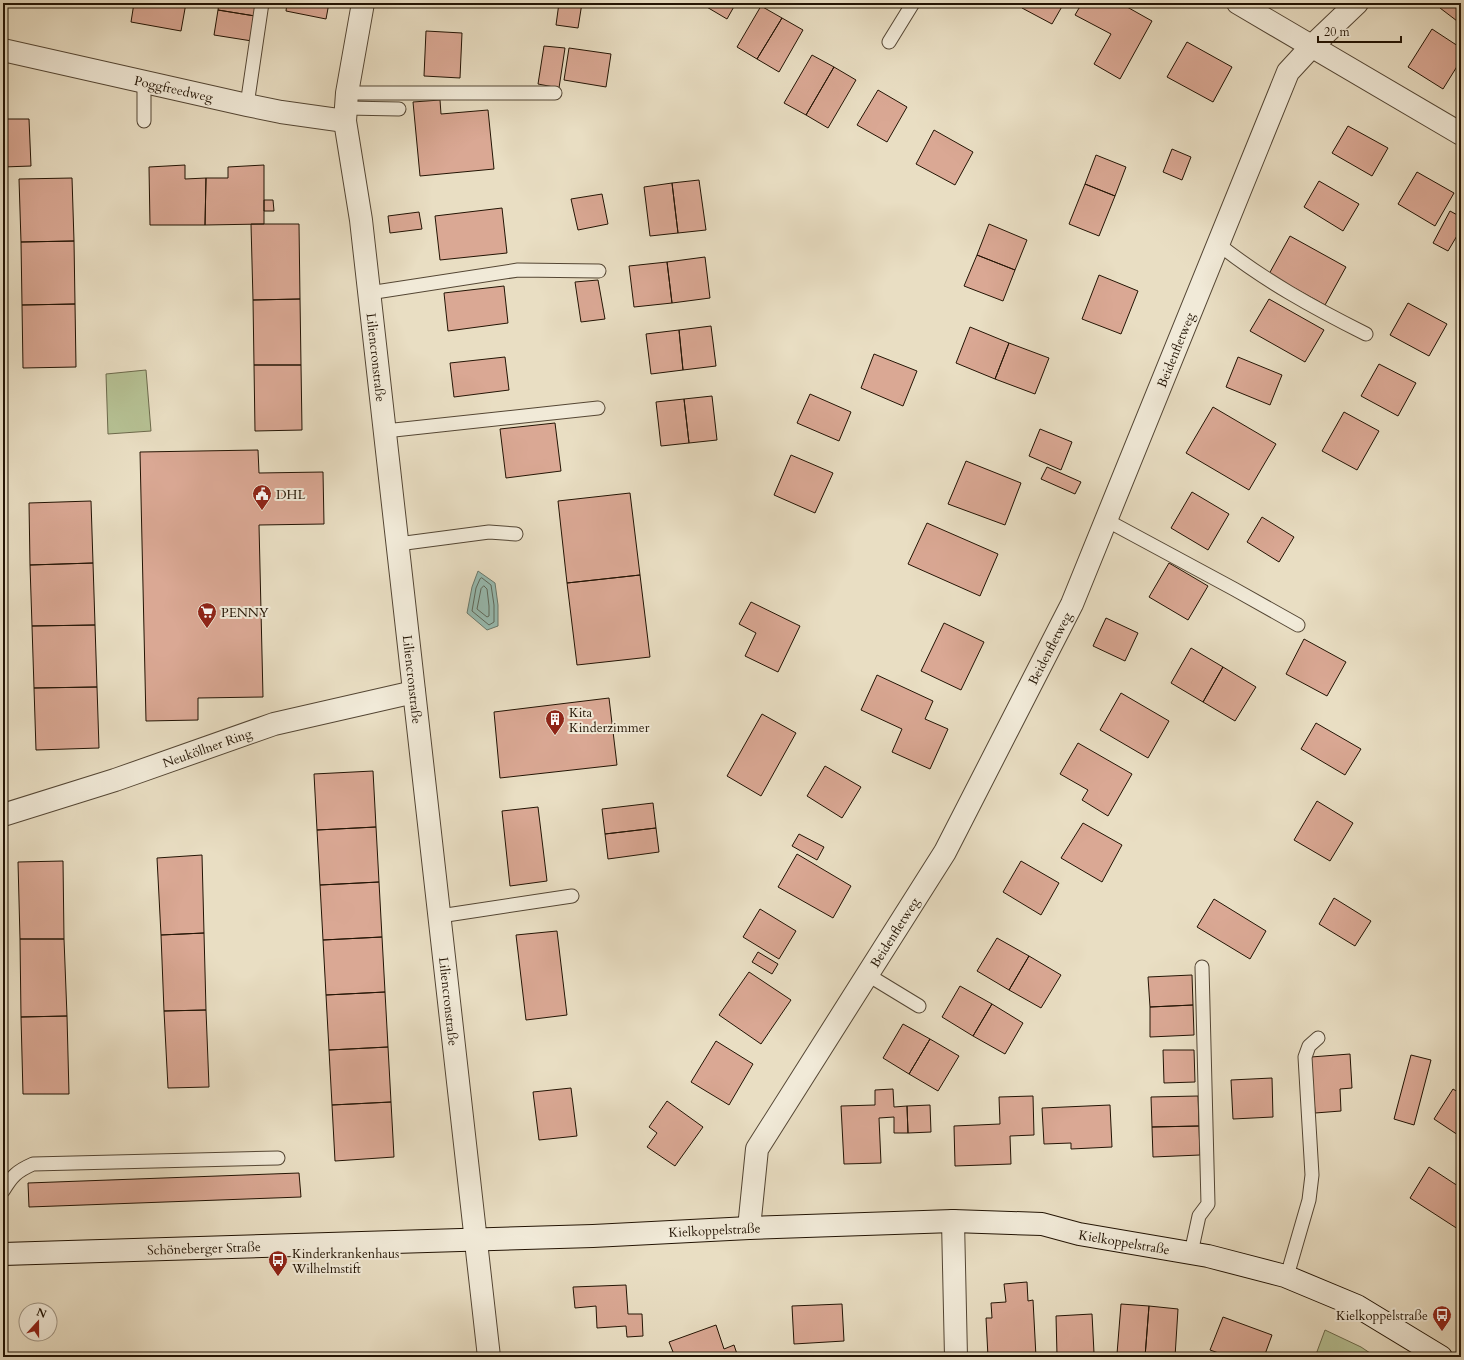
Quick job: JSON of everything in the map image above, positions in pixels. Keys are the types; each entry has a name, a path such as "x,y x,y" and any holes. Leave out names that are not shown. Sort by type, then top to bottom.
{"street":[{"name":"Liliencronstraße","path":"363,3 346,107 361,220 489,1357"},
{"path":"1238,3 1461,134"},
{"name":"Beidenfletweg","path":"749,1228 757,1149 945,852 1072,604 1288,72 1312,46 1357,3"},
{"name":"Poggfreedweg","path":"3,50 281,112 346,107"},
{"name":"Neuköllner Ring","path":"3,815 115,780 274,724 414,692"},
{"path":"952,1221 956,1357"},
{"name":"Kielkoppelstraße","path":"476,1239 593,1236 749,1228 952,1221 1042,1224 1079,1234 1208,1256 1288,1276 1357,1306 1441,1357"},
{"name":"Schöneberger Straße","path":"3,1254 476,1239"}],"lane":[{"path":"247,105 262,3"},
{"path":"889,42 913,3"},
{"path":"144,82 144,121"},
{"path":"346,107 555,93"},
{"path":"346,107 399,110"},
{"path":"1217,244 1268,280 1326,314 1366,334"},
{"path":"369,293 518,270 598,271"},
{"path":"385,431 598,408"},
{"path":"1106,520 1298,625"},
{"path":"398,544 489,532 516,534"},
{"path":"440,916 572,896"},
{"path":"1191,1253 1199,1216 1208,1204 1202,967"},
{"path":"868,974 919,1006"},
{"path":"1288,1276 1308,1200 1312,1174 1305,1057 1309,1046 1318,1038"},
{"path":"3,1190 11,1177 32,1164 278,1158"}],"green space":[{"path":"146,370 151,431 108,434 106,374"},
{"path":"1325,1330 1361,1347 1376,1357 1315,1357"}],"water":[{"path":"478,571 495,583 498,605 498,626 487,630 467,613 472,587"}],"building":[{"path":"134,3 186,3 181,31 131,22"},
{"path":"219,3 257,3 255,16 218,10"},
{"path":"287,3 329,3 326,19 286,11"},
{"path":"468,3 489,3 489,7"},
{"path":"559,3 582,3 578,28 556,25"},
{"path":"700,3 736,3 727,19"},
{"path":"1024,3 1064,3 1052,24 1022,8"},
{"path":"1082,3 1120,3 1152,21 1120,79 1094,64 1111,34 1075,15"},
{"path":"1444,3 1461,3 1461,24 1440,8"},
{"path":"761,6 782,18 757,59 737,47"},
{"path":"218,10 255,16 252,41 214,35"},
{"path":"782,18 803,30 779,72 757,59"},
{"path":"1432,29 1461,48 1461,60 1443,89 1408,67"},
{"path":"426,31 462,33 460,78 424,76"},
{"path":"1187,42 1232,67 1213,102 1167,77"},
{"path":"544,46 565,48 559,88 538,84"},
{"path":"569,48 611,54 606,87 564,80"},
{"path":"812,55 834,67 806,115 784,103"},
{"path":"834,67 856,80 828,128 806,115"},
{"path":"878,90 907,107 887,142 857,125"},
{"path":"440,100 441,114 488,110 494,169 420,176 413,102"},
{"path":"3,119 29,119 31,166 3,167"},
{"path":"1348,126 1388,148 1372,176 1332,153"},
{"path":"934,130 973,152 955,185 916,164"},
{"path":"1172,149 1191,157 1182,180 1163,172"},
{"path":"1096,155 1126,167 1115,196 1085,184"},
{"path":"185,165 185,179 206,178 205,225 150,225 149,167"},
{"path":"264,165 264,224 205,225 206,178 228,178 228,167"},
{"path":"1417,172 1454,193 1435,226 1398,204"},
{"path":"72,178 74,241 21,242 19,179"},
{"path":"699,180 706,230 678,233 672,183"},
{"path":"1319,181 1359,204 1343,231 1304,207"},
{"path":"672,183 678,233 650,236 644,187"},
{"path":"1085,184 1115,196 1099,236 1069,224"},
{"path":"602,194 608,224 578,230 571,199"},
{"path":"264,200 273,200 274,211 264,211"},
{"path":"502,208 507,253 440,260 435,216"},
{"path":"1450,211 1461,217 1461,229 1448,251 1433,243"},
{"path":"419,212 422,229 390,233 388,216"},
{"path":"251,224 299,224 300,299 253,300"},
{"path":"989,224 1027,240 1015,270 977,255"},
{"path":"1290,236 1346,267 1325,305 1269,274"},
{"path":"74,241 75,304 22,305 21,242"},
{"path":"977,255 1015,270 1003,301 964,286"},
{"path":"705,257 710,298 672,303 667,262"},
{"path":"667,262 672,303 634,307 629,266"},
{"path":"1099,275 1138,291 1121,334 1082,319"},
{"path":"598,280 605,319 581,322 575,282"},
{"path":"504,286 508,323 448,331 444,293"},
{"path":"300,299 301,365 254,365 253,300"},
{"path":"1269,299 1324,330 1305,362 1250,331"},
{"path":"1408,303 1447,324 1429,356 1390,335"},
{"path":"75,304 76,367 23,368 22,305"},
{"path":"711,326 716,366 683,370 679,330"},
{"path":"970,327 1009,343 995,379 956,363"},
{"path":"679,330 683,370 651,374 646,334"},
{"path":"1009,343 1049,358 1035,394 995,379"},
{"path":"874,354 917,371 903,406 861,388"},
{"path":"505,357 509,390 454,397 450,363"},
{"path":"1238,357 1282,375 1270,405 1226,387"},
{"path":"1379,364 1416,383 1398,416 1361,396"},
{"path":"254,365 301,365 302,430 255,431"},
{"path":"810,394 851,412 839,441 797,423"},
{"path":"712,396 717,440 689,443 684,399"},
{"path":"684,399 689,443 661,446 656,402"},
{"path":"1213,407 1276,444 1249,490 1186,453"},
{"path":"1344,412 1379,431 1357,470 1322,451"},
{"path":"555,423 561,471 506,478 500,429"},
{"path":"1040,429 1072,442 1061,470 1029,456"},
{"path":"258,450 259,473 323,472 324,524 259,525 263,697 198,698 198,720 146,721 140,452"},
{"path":"791,455 833,473 815,513 774,495"},
{"path":"966,461 1021,483 1005,525 948,504"},
{"path":"1047,467 1081,482 1075,494 1041,479"},
{"path":"1192,492 1229,514 1208,550 1171,528"},
{"path":"630,493 640,575 567,583 558,501"},
{"path":"91,501 93,563 30,565 29,503"},
{"path":"1262,517 1294,537 1279,562 1247,542"},
{"path":"927,523 998,554 980,596 908,564"},
{"path":"93,563 95,625 32,626 30,565"},
{"path":"1169,563 1208,586 1188,620 1149,597"},
{"path":"640,575 650,657 577,665 567,583"},
{"path":"751,602 800,626 778,672 745,656 756,633 739,624"},
{"path":"1106,618 1138,633 1125,661 1093,646"},
{"path":"944,623 984,642 961,690 921,671"},
{"path":"95,625 97,687 34,688 32,626"},
{"path":"1304,639 1346,662 1327,696 1286,674"},
{"path":"1191,648 1223,667 1203,702 1171,683"},
{"path":"1223,667 1256,687 1235,721 1203,702"},
{"path":"877,675 933,701 925,719 948,729 930,769 892,752 902,729 861,710"},
{"path":"97,687 99,748 36,750 34,688"},
{"path":"1121,693 1169,721 1148,758 1100,730"},
{"name":"Kita Kinderzimmer","path":"609,698 617,765 500,778 494,712"},
{"path":"762,714 796,733 761,796 727,776"},
{"path":"1316,723 1361,749 1345,775 1301,749"},
{"path":"1078,743 1132,774 1108,816 1082,800 1088,790 1060,774"},
{"path":"825,766 861,787 842,818 807,796"},
{"path":"373,771 376,827 317,830 314,774"},
{"path":"1317,801 1353,823 1330,861 1294,840"},
{"path":"653,803 656,828 605,834 602,809"},
{"path":"538,807 547,881 510,886 502,811"},
{"path":"1083,823 1122,845 1102,882 1061,858"},
{"path":"376,827 379,882 320,885 317,830"},
{"path":"656,828 659,852 608,859 605,834"},
{"path":"799,834 824,847 817,860 792,846"},
{"path":"797,854 851,886 833,918 778,887"},
{"path":"202,855 204,933 161,935 157,858"},
{"path":"63,861 64,939 20,939 18,862"},
{"path":"1021,861 1059,883 1041,915 1003,892"},
{"path":"379,882 382,937 323,940 320,885"},
{"path":"1334,898 1371,921 1355,946 1319,924"},
{"path":"1214,899 1266,931 1250,959 1197,927"},
{"path":"760,909 796,931 779,959 743,937"},
{"path":"557,931 567,1015 526,1020 516,935"},
{"path":"204,933 206,1010 164,1011 161,935"},
{"path":"382,937 385,992 326,995 323,940"},
{"path":"997,938 1029,956 1009,990 977,971"},
{"path":"20,939 64,939 67,1016 21,1017"},
{"path":"758,952 778,964 772,974 752,962"},
{"path":"1029,956 1061,975 1041,1008 1009,990"},
{"path":"749,972 791,1000 761,1044 719,1015"},
{"path":"1192,975 1193,1005 1150,1007 1148,977"},
{"path":"960,986 992,1004 973,1036 942,1017"},
{"path":"385,992 388,1047 329,1050 326,995"},
{"path":"992,1004 1023,1023 1005,1054 973,1036"},
{"path":"1193,1005 1194,1035 1150,1037 1150,1007"},
{"path":"206,1010 209,1087 168,1088 164,1011"},
{"path":"67,1016 69,1094 23,1094 21,1017"},
{"path":"903,1024 930,1039 909,1074 883,1058"},
{"path":"930,1039 959,1056 938,1091 909,1074"},
{"path":"716,1041 753,1064 729,1105 691,1082"},
{"path":"388,1047 391,1102 332,1105 329,1050"},
{"path":"1163,1050 1194,1050 1195,1082 1164,1083"},
{"path":"1350,1054 1352,1088 1340,1089 1341,1111 1315,1113 1311,1057"},
{"path":"1411,1055 1431,1060 1414,1125 1394,1119"},
{"path":"1272,1078 1273,1117 1233,1119 1231,1080"},
{"path":"571,1088 577,1136 539,1140 533,1092"},
{"path":"893,1089 894,1107 907,1106 908,1133 894,1133 894,1117 879,1118 881,1163 844,1164 841,1106 875,1105 875,1090"},
{"path":"1453,1089 1461,1094 1461,1137 1434,1119"},
{"path":"1033,1096 1034,1135 1010,1136 1011,1164 955,1166 954,1126 1000,1124 999,1097"},
{"path":"1198,1096 1199,1126 1152,1127 1151,1097"},
{"path":"667,1101 703,1127 675,1166 647,1147 657,1133 649,1127"},
{"path":"391,1102 394,1157 335,1161 332,1105"},
{"path":"930,1105 931,1132 908,1133 907,1106"},
{"path":"1110,1105 1112,1147 1071,1149 1071,1143 1044,1144 1042,1108"},
{"path":"1199,1126 1200,1155 1153,1157 1152,1127"},
{"path":"1429,1167 1461,1188 1461,1231 1410,1198"},
{"path":"299,1173 301,1197 29,1207 28,1183"},
{"path":"1027,1282 1028,1301 1033,1300 1036,1357 988,1357 986,1318 992,1318 991,1303 1006,1302 1004,1284"},
{"path":"626,1285 628,1314 642,1314 643,1336 627,1337 626,1326 597,1328 596,1306 575,1308 573,1287"},
{"path":"842,1304 844,1341 794,1344 792,1306"},
{"path":"1121,1304 1149,1306 1145,1357 1117,1354"},
{"path":"1149,1306 1178,1309 1175,1357 1145,1357"},
{"path":"1092,1314 1094,1353 1057,1355 1056,1316"},
{"path":"1223,1317 1272,1335 1264,1357 1230,1357 1210,1350"},
{"path":"716,1325 724,1349 734,1345 738,1357 675,1357 669,1342"}],"place":[{"name":"DHL","path":"262,511"},
{"name":"PENNY","path":"207,629"},
{"name":"Kita Kinderzimmer","path":"555,736"},
{"name":"Kinderkrankenhaus Wilhelmstift","path":"278,1277"},
{"name":"Kielkoppelstraße","path":"1442,1332"}]}
